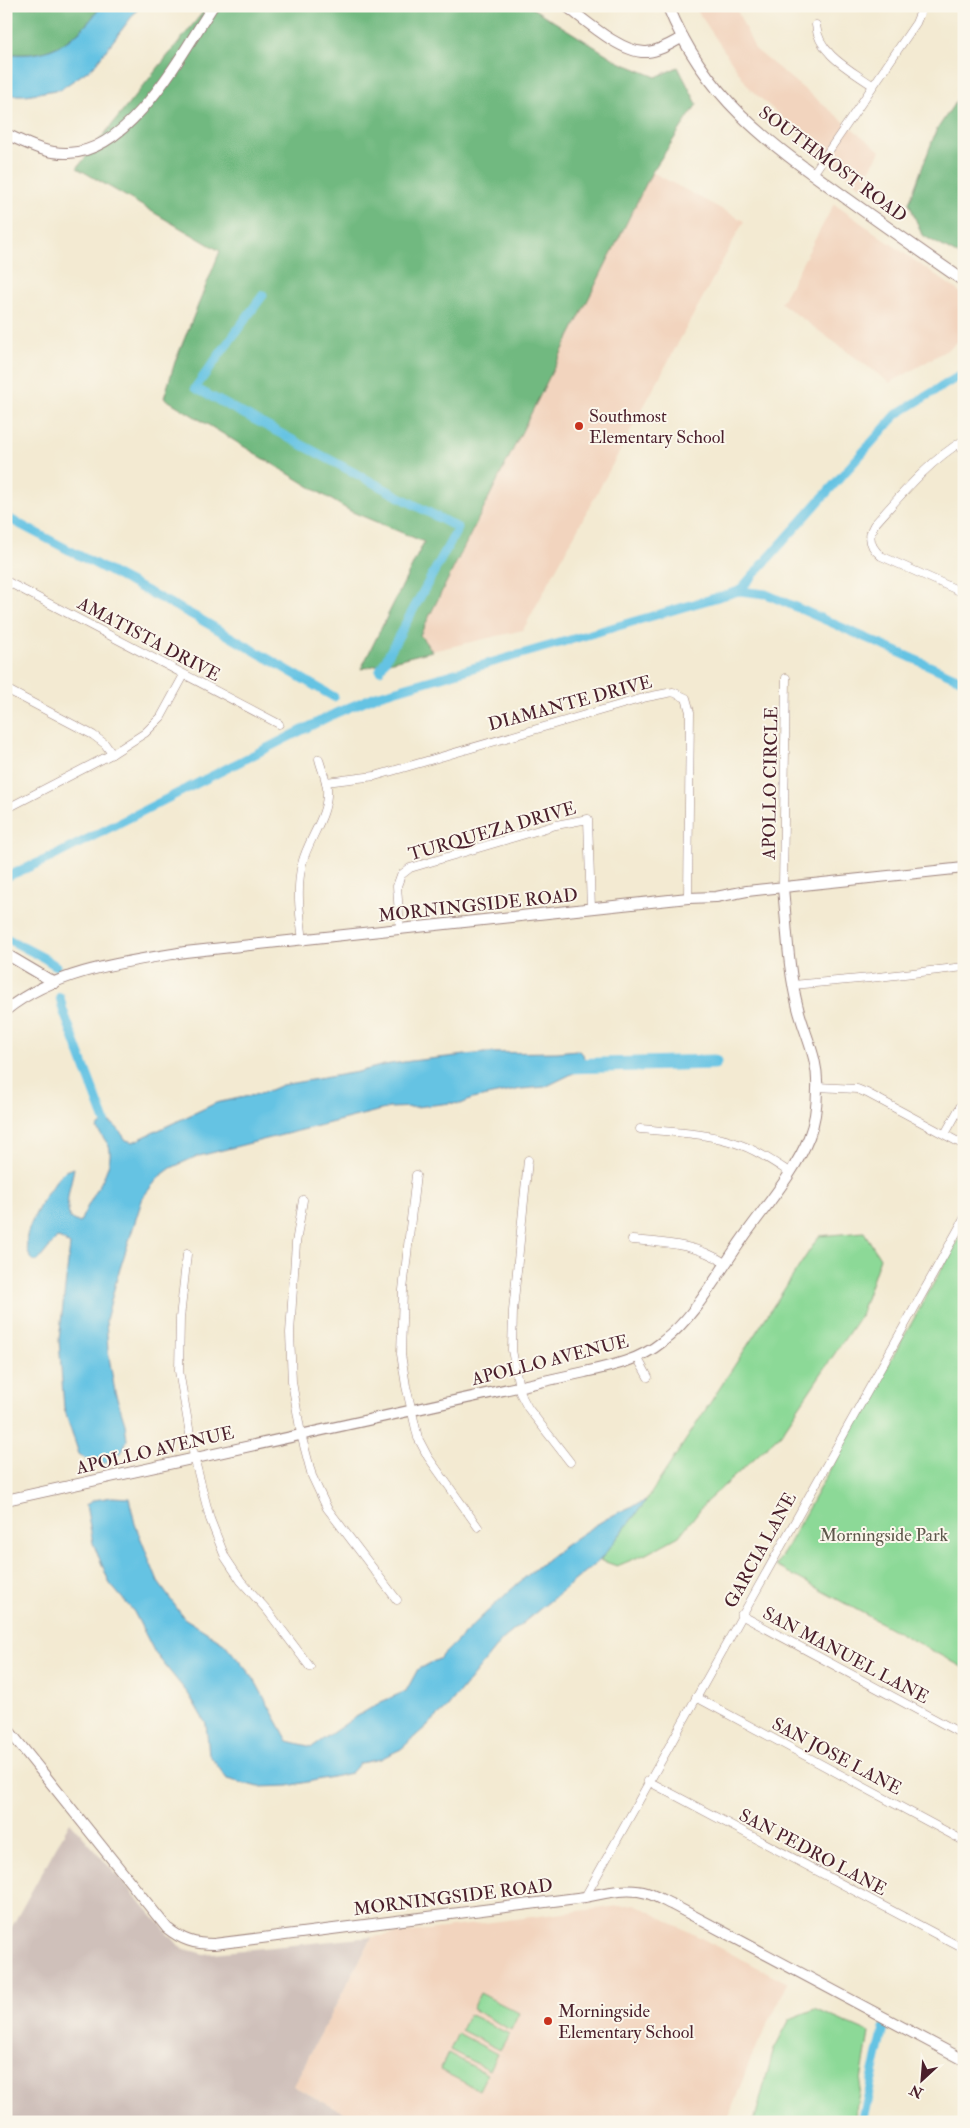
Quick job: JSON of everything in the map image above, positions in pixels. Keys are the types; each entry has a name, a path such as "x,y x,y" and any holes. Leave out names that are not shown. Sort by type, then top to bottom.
{"main road":[{"name":"SOUTHMOST ROAD","path":"668,6 692,55 717,90 743,118 774,146 964,281"}],"street":[{"path":"6,134 37,148 68,153 83,151 111,138 123,129 146,104 213,6"},
{"path":"566,6 606,35 634,51 649,52 667,46 683,37"},
{"path":"813,174 916,23 923,6"},
{"path":"816,25 818,38 827,51 872,86"},
{"path":"964,452 961,442 924,471 874,525 869,536 872,547 881,556 964,593"},
{"name":"AMATISTA DRIVE","path":"6,581 279,724"},
{"path":"6,809 112,754 145,733 172,699 184,675"},
{"name":"APOLLO CIRCLE","path":"783,888 786,678"},
{"path":"6,689 93,735 105,744 112,754"},
{"name":"DIAMANTE DRIVE","path":"326,782 375,776 514,734 647,697 673,692 686,698 690,712 688,898"},
{"path":"303,941 299,877 307,849 319,825 327,794 326,782 319,759"},
{"name":"TURQUEZA DRIVE","path":"400,929 397,886 398,880 405,871 460,853 588,819 591,909"},
{"name":"MORNINGSIDE ROAD","path":"6,1010 30,993 55,983 132,960 221,947 303,941 688,898 716,897 747,891 964,868"},
{"name":"APOLLO AVENUE","path":"6,1500 585,1372 637,1357 662,1342 687,1318 789,1172 808,1137 816,1106 818,1087 815,1059 798,1009 793,985 783,888"},
{"path":"6,954 55,983"},
{"path":"793,985 964,967"},
{"path":"818,1087 858,1089 868,1092 964,1145"},
{"path":"945,1134 964,1100"},
{"path":"640,1129 734,1143 766,1157 789,1172"},
{"path":"528,1160 512,1311 512,1350 517,1386 528,1408 570,1462"},
{"path":"416,1175 403,1290 401,1354 418,1438 428,1457 478,1527"},
{"path":"303,1200 296,1243 290,1334 292,1382 301,1434 312,1476 327,1508 397,1600"},
{"name":"GARCIA LANE","path":"585,1897 648,1781 964,1219"},
{"path":"632,1240 692,1248 712,1254 726,1263"},
{"path":"187,1254 180,1318 180,1371 194,1457 210,1519 225,1556 241,1581 267,1610 310,1668"},
{"path":"637,1357 648,1377"},
{"name":"SAN MANUEL LANE","path":"741,1615 964,1735"},
{"name":"SAN JOSE LANE","path":"696,1697 964,1842"},
{"name":"MORNINGSIDE ROAD","path":"6,1727 167,1928 189,1942 214,1944 618,1892 647,1893 964,2060"},
{"name":"SAN PEDRO LANE","path":"648,1781 964,1949"}],"shaded area":[{"path":"694,6 735,6 755,49 880,151 861,187 750,89"},
{"name":"Southmost Elementary School","path":"652,172 744,221 523,630 432,651 420,635"},
{"path":"834,204 964,295 964,337 947,350 890,383 781,303"},
{"path":"70,1822 181,1948 204,1954 372,1937 293,2086 361,2122 6,2122 6,1937"},
{"name":"Morningside Elementary School","path":"635,1904 788,1983 750,2060 727,2122 361,2122 293,2086 372,1937"}],"green space":[{"path":"6,6 101,6 82,29 57,47 34,54 6,54"},
{"path":"208,6 529,6 619,62 656,77 678,67 697,104 652,172 420,635 432,651 361,669 424,542 350,511 164,398 175,362 220,251 77,168"},
{"path":"964,89 964,258 922,235 909,203 936,131"},
{"name":"Morningside Park","path":"964,1229 964,1668 776,1566"},
{"path":"864,1232 880,1258 860,1316 780,1435 706,1502 679,1536 646,1554 617,1566 600,1560 646,1501 819,1236"},
{"path":"480,1993 519,2013 511,2030 472,2009"},
{"path":"815,2009 869,2033 854,2122 754,2122 774,2049 790,2019"},
{"path":"469,2014 509,2034 500,2050 461,2030"},
{"path":"458,2033 497,2054 489,2070 450,2050"},
{"path":"448,2053 487,2074 479,2090 440,2070"}],"water":[{"path":"101,6 140,6 93,67 61,89 26,95 6,95 6,54 34,54 57,47 82,29"},
{"path":"577,1050 583,1054 586,1067 545,1087 521,1089 472,1099 461,1104 450,1103 389,1108 195,1157 171,1168 159,1177 143,1197 117,1278 106,1320 108,1351 115,1392 125,1423 127,1440 122,1452 104,1464 87,1460 79,1454 64,1408 59,1340 70,1245 57,1238 38,1261 33,1261 28,1252 27,1239 34,1217 48,1192 64,1172 74,1168 69,1193 68,1212 70,1218 80,1223 110,1160 110,1148 97,1128 105,1121 115,1126 126,1140 133,1142 216,1103 263,1093 282,1085 411,1061 484,1053"},
{"path":"112,1497 129,1498 135,1524 158,1582 184,1618 224,1643 254,1679 288,1741 312,1747 381,1702 406,1691 418,1669 439,1659 510,1591 563,1547 590,1528 646,1501 600,1560 502,1640 447,1708 401,1749 380,1759 360,1763 351,1773 288,1786 258,1787 227,1779 209,1754 206,1724 189,1695 155,1653 134,1612 110,1584 93,1543 86,1505 94,1500"}],"waterway":[{"path":"263,295 195,388 458,528 380,670"},
{"path":"739,591 897,414 964,373"},
{"path":"6,517 198,618 334,697"},
{"path":"6,877 52,857 336,713 376,696 739,591 766,594 964,681"},
{"path":"6,938 56,966"},
{"path":"60,997 63,1010 105,1121"},
{"path":"566,1066 714,1062"},
{"path":"862,2122 884,2028"}],"place":[{"name":"Southmost Elementary School","path":"579,426"},
{"name":"Morningside Elementary School","path":"548,2021"}]}
